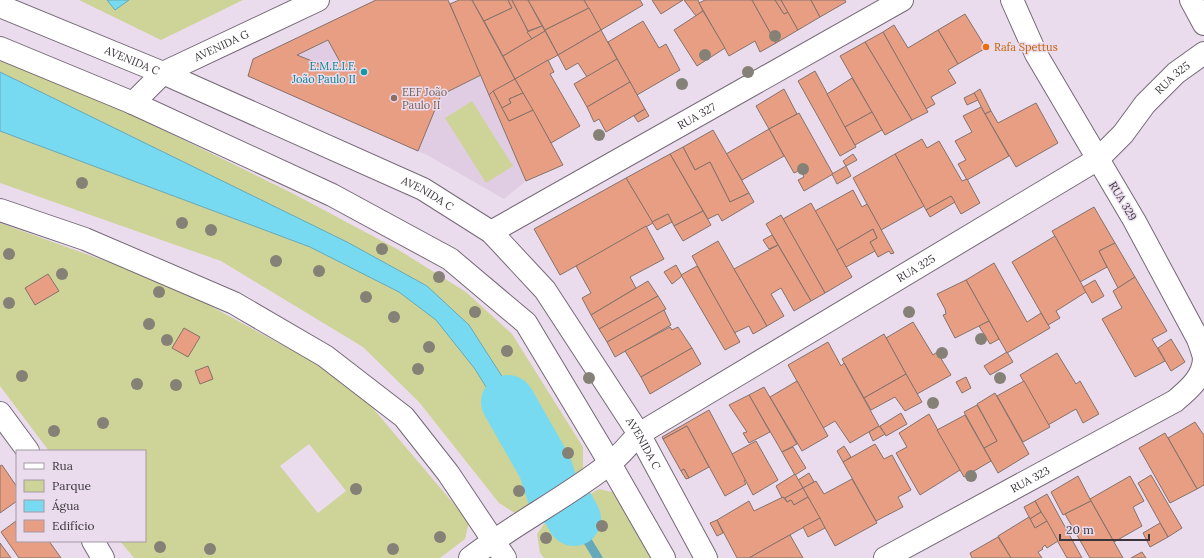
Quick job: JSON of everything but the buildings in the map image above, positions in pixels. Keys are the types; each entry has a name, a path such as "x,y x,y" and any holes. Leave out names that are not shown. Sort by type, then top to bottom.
{"street":[{"name":"AVENIDA G","path":"133,103 163,73 318,0"},
{"name":"RUA 327","path":"491,232 902,0"},
{"name":"RUA 329","path":"1012,0 1036,54 1134,220 1198,339 1204,358 1201,372 1193,386 1175,401"},
{"path":"1191,0 1204,24"},
{"name":"AVENIDA C","path":"0,6 163,73 423,189 491,232 545,290 639,434 706,558"},
{"path":"0,48 133,103 332,195 450,258 526,323 664,558"},
{"name":"RUA 325","path":"470,558 493,540 568,493 610,464 639,434 1098,159 1123,134 1145,104 1176,73 1204,53"},
{"path":"0,210 85,239 234,303 325,356 404,417 448,473 505,558"},
{"name":"RUA 323","path":"885,558 1175,401"},
{"path":"0,413 27,450"},
{"path":"94,542 103,558"}],"shaded area":[{"name":"EEF João Paulo II","path":"376,0 448,0 526,181 504,199 427,155 248,76 253,59"}],"green space":[{"path":"79,0 243,0 161,40"},
{"path":"0,55 108,99 153,125 290,192 397,249 466,292 512,334 583,447 583,468 554,495 523,518 499,503 419,402 363,347 221,261 0,183"},
{"path":"472,101 513,166 486,183 445,118"},
{"path":"0,223 172,285 306,358 360,393 469,522 465,539 440,558 134,558 121,542 146,542 146,450 48,450 0,386","holes":["309,444 346,491 318,513 280,466"]},
{"path":"599,489 612,492 622,499 654,558 544,558 540,553 537,534 547,520"}],"water":[{"path":"107,0 129,0 115,10"},
{"path":"0,72 347,242 427,286 469,325 521,406 553,463 537,470 475,369 436,320 399,292 310,247 0,131"}],"waterway":[{"path":"508,402 545,467 554,495 568,508 574,519"},
{"path":"574,519 598,558"}],"place":[{"name":"Rafa Spettus","path":"986,47"},
{"name":"E.M.E.I.F. João Paulo II","path":"364,72"},
{"name":"EEF João Paulo II","path":"394,98"}]}
